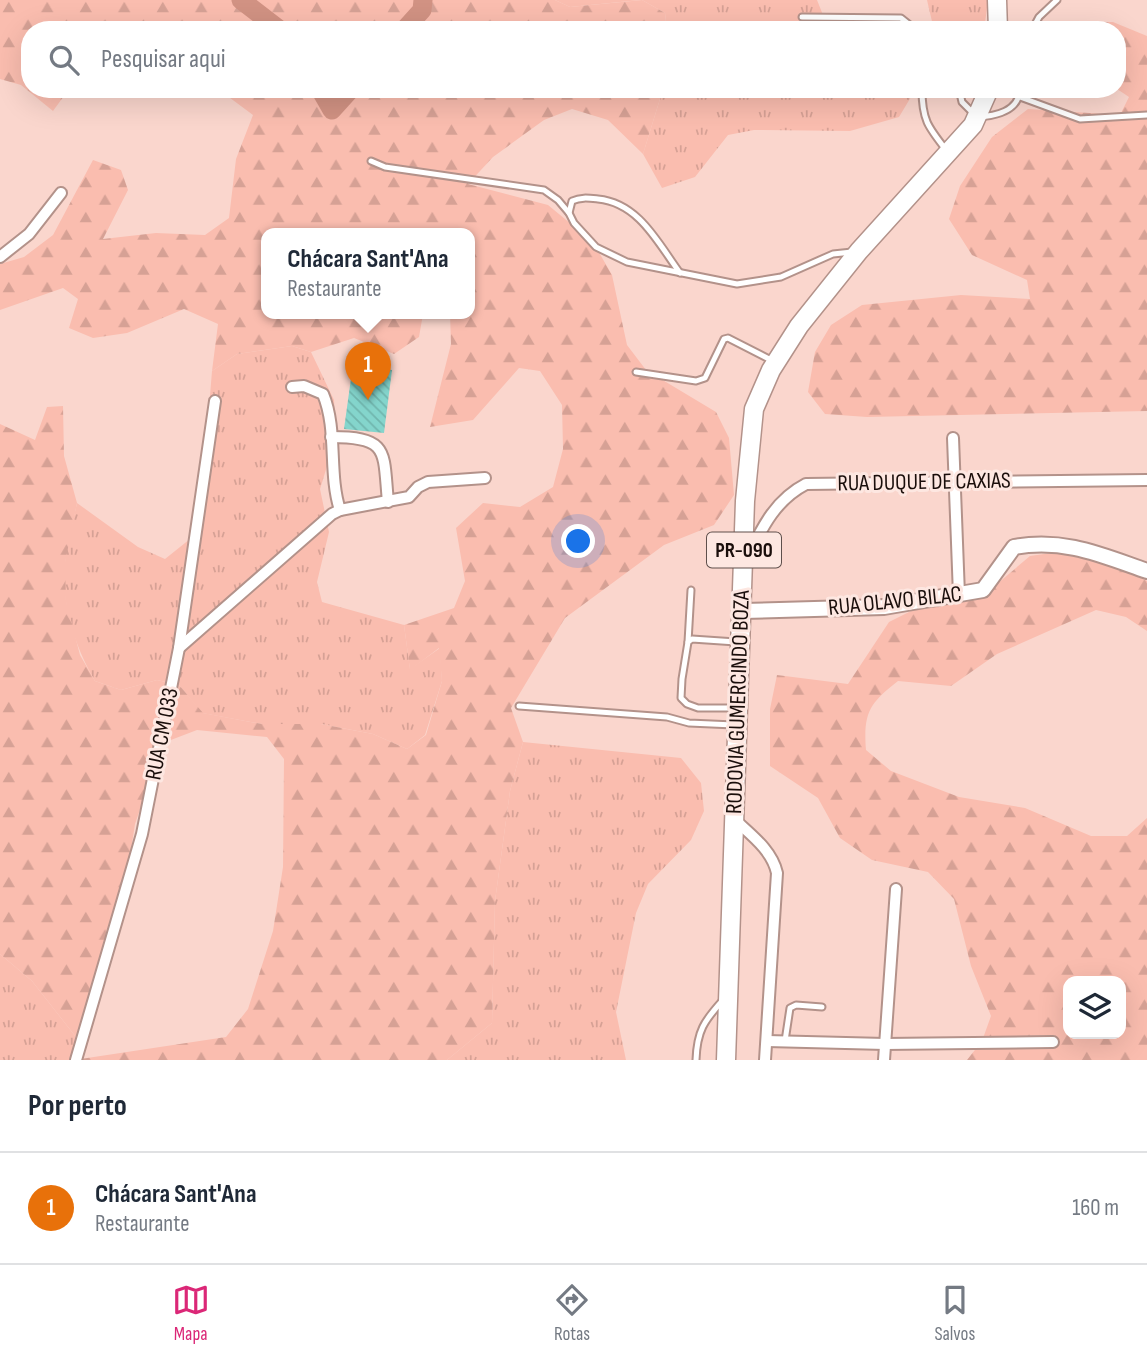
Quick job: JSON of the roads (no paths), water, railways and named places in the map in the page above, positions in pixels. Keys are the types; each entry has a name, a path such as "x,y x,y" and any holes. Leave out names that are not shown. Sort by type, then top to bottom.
{"main road":[{"path":"997,0 998,21"},
{"name":"RODOVIA GUMERCINDO BOZA","path":"726,1060 745,501 754,409 776,362 799,326 859,251 973,125 985,98"}],"street":[{"path":"0,257 29,234 61,193"},
{"path":"292,387 304,386 323,394 329,409 332,466 340,510"},
{"name":"RUA CM 033","path":"76,1060 142,834 178,648 215,401"},
{"path":"331,438 364,439 374,443 384,459 388,502"},
{"path":"953,438 959,595"},
{"path":"178,648 340,510 409,497 418,487 428,482 485,478"},
{"name":"RUA DUQUE DE CAXIAS","path":"744,564 779,502 790,492 806,484 1147,480"},
{"name":"RUA OLAVO BILAC","path":"743,611 884,607 984,590 1014,547 1039,542 1063,545 1147,571"},
{"path":"734,819 768,852 775,861 778,873 765,1060"},
{"path":"884,1060 896,889"},
{"path":"767,1041 885,1044 1053,1042"}],"lane":[{"path":"1037,21 1057,0"},
{"path":"802,17 901,18 905,21"},
{"path":"922,98 926,125 949,153"},
{"path":"961,98 976,117 996,116 1010,109 1019,98"},
{"path":"1023,98 1080,119 1147,115"},
{"path":"371,161 385,167 544,190 558,200 596,247 627,262 737,284 780,277 832,254 859,251"},
{"path":"569,213 572,201 579,197 618,203 642,220 680,273"},
{"path":"636,372 701,380 724,339 728,338 776,362"},
{"path":"691,590 681,698 687,704 698,708 737,717"},
{"path":"688,642 692,639 741,642"},
{"path":"519,706 667,717 689,723 737,717"},
{"path":"696,1060 696,1046 704,1021 727,995"},
{"path":"785,1042 790,1007 822,1007"}],"waterway":[{"path":"241,0 268,21"},
{"path":"412,21 422,10 423,0"},
{"path":"325,98 332,110 343,98"}],"place":[{"name":"Chácara Sant'Ana","path":"368,400"}]}
